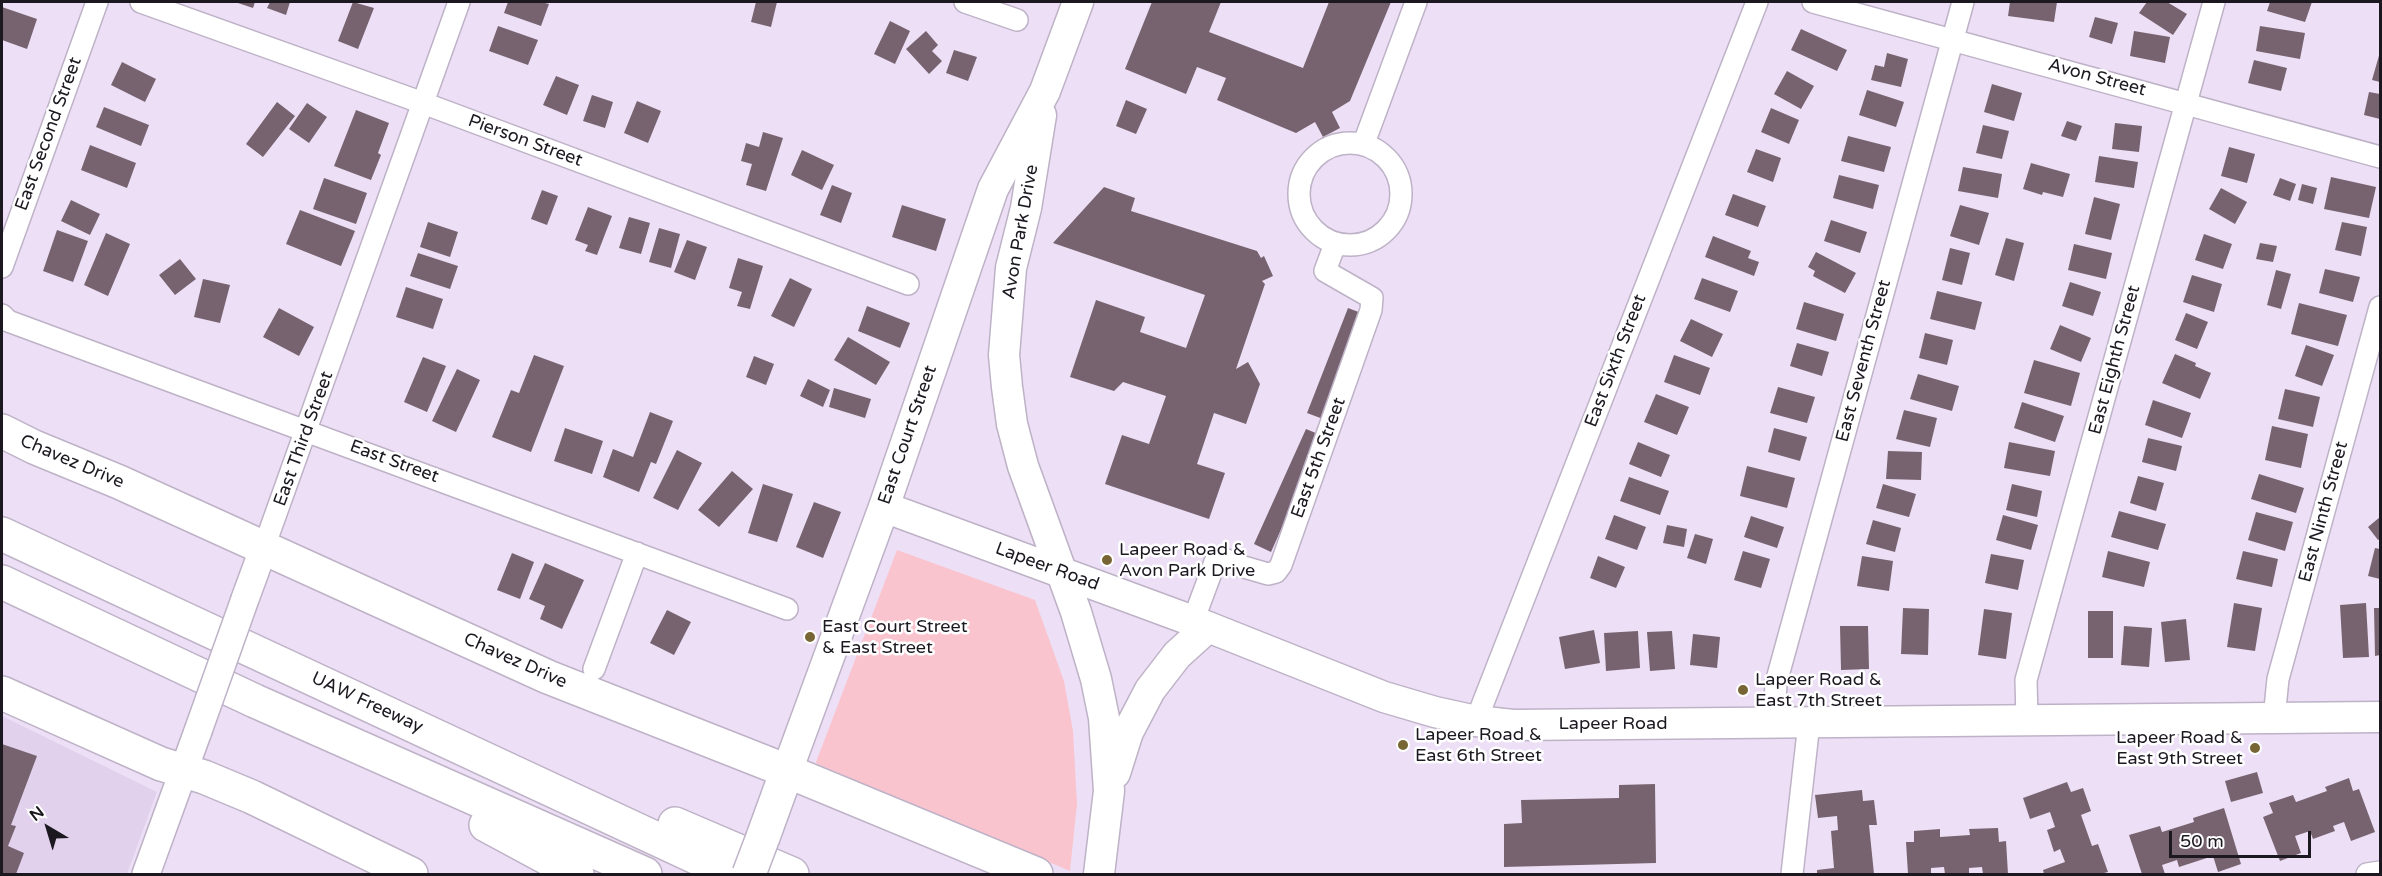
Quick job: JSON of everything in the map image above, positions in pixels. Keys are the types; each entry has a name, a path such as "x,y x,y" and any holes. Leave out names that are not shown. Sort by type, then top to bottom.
{"main road":[{"name":"East Court Street","path":"749,874 884,507 993,189 1045,91 1078,2"},
{"name":"Avon Park Drive","path":"1045,91 1026,208 1011,268 1004,355 1012,424 1023,466 1062,572 1096,679 1104,718 1109,791"},
{"path":"984,216 1021,228"},
{"name":"Chavez Drive","path":"2,431 264,547 548,677 787,771 1036,874"},
{"name":"Lapeer Road","path":"884,507 1201,624 1384,697 1476,721 1513,725 2380,717"},
{"name":"UAW Freeway","path":"2,534 732,874"},
{"path":"2,582 255,700 645,874"},
{"path":"1100,874 1109,791 1128,732 1150,690 1201,624"},
{"path":"336,688 624,801 792,874"},
{"path":"2,693 161,764 214,780 411,874"},
{"path":"255,700 577,874"}],"street":[{"name":"East Second Street","path":"2,267 98,2"},
{"name":"Pierson Street","path":"141,2 423,103 908,284"},
{"name":"East Third Street","path":"146,874 308,430 459,2"},
{"path":"965,2 1017,20"},
{"path":"1364,143 1416,2"},
{"name":"East Sixth Street","path":"1476,721 1757,2"},
{"name":"Avon Street","path":"1813,2 2380,157"},
{"name":"East Seventh Street","path":"1774,723 1776,683 1963,2"},
{"name":"East Eighth Street","path":"2027,720 2026,680 2214,2"},
{"path":"1337,143 1364,143 1388,156 1401,180 1401,208 1387,232 1362,245 1335,244 1312,230 1299,206 1300,179 1314,156 1329,147 1337,143"},
{"name":"East 5th Street","path":"1201,624 1215,562 1220,557 1268,574 1276,572 1281,565 1371,310 1372,298 1325,271 1335,244"},
{"name":"East Ninth Street","path":"2274,718 2278,679 2380,307"},
{"name":"East Street","path":"2,315 8,321 787,609"},
{"path":"594,669 637,553"},
{"path":"1792,874 1809,723"},
{"path":"2367,874 2380,872"}],"shaded area":[{"path":"897,550 1035,600 1064,681 1073,731 1077,804 1070,871 817,764"},
{"path":"2,716 157,792 127,874 2,874"}],"building":[{"path":"235,2 255,2 253,8"},
{"path":"270,2 290,2 286,15 267,8"},
{"path":"353,2 374,8 358,49 338,41"},
{"path":"508,2 549,4 541,26 504,13"},
{"path":"756,2 777,2 771,27 751,22"},
{"path":"1152,2 1221,2 1209,32 1303,68 1329,2 1391,2 1350,101 1332,112 1340,128 1323,137 1315,122 1296,133 1217,100 1226,78 1197,67 1186,94 1125,69"},
{"path":"2010,2 2057,2 2054,22 2008,16"},
{"path":"2147,2 2167,2 2187,14 2173,35 2139,13"},
{"path":"2270,2 2312,2 2305,22 2267,11"},
{"path":"2,7 37,19 27,49 2,40"},
{"path":"2095,17 2118,23 2112,44 2089,37"},
{"path":"890,21 910,31 895,64 874,54"},
{"path":"498,26 538,40 528,65 489,51"},
{"path":"2260,26 2305,33 2300,59 2256,51"},
{"path":"1801,29 1847,50 1837,71 1791,50"},
{"path":"926,31 938,45 932,51 942,61 929,74 906,49"},
{"path":"2134,31 2170,37 2165,63 2130,56"},
{"path":"954,50 977,57 968,81 946,73"},
{"path":"2380,52 2380,82 2372,80"},
{"path":"1887,53 1908,59 1901,87 1871,80 1875,65 1884,67"},
{"path":"2254,60 2287,68 2281,91 2248,83"},
{"path":"122,62 156,79 145,102 111,85"},
{"path":"1787,71 1814,86 1801,109 1774,94"},
{"path":"556,76 579,85 567,115 543,105"},
{"path":"1992,84 2022,93 2014,121 1984,112"},
{"path":"1867,90 1904,102 1896,127 1859,115"},
{"path":"2369,92 2380,94 2380,119 2364,115"},
{"path":"592,95 613,102 605,128 583,121"},
{"path":"1126,100 1147,109 1136,134 1116,126"},
{"path":"637,101 661,111 648,143 624,133"},
{"path":"277,102 295,116 263,157 246,144"},
{"path":"307,103 327,117 309,143 289,129"},
{"path":"104,107 149,125 141,146 96,127"},
{"path":"1771,108 1799,120 1789,144 1761,132"},
{"path":"356,110 389,123 378,153 381,155 371,180 334,166"},
{"path":"2067,121 2082,126 2076,141 2061,136"},
{"path":"2115,123 2142,126 2139,152 2112,149"},
{"path":"1983,125 2009,131 2002,159 1976,153"},
{"path":"763,132 783,138 766,191 746,185 752,164 741,161 746,143 759,147"},
{"path":"1848,136 1891,147 1884,172 1841,161"},
{"path":"90,145 136,163 127,188 81,170"},
{"path":"2229,147 2255,154 2247,183 2221,176"},
{"path":"1756,149 1781,158 1773,182 1747,172"},
{"path":"802,150 834,165 822,190 791,175"},
{"path":"2099,156 2138,162 2134,188 2095,182"},
{"path":"2031,163 2070,174 2063,197 2043,192 2042,195 2023,189"},
{"path":"1963,167 2002,174 1998,198 1958,191"},
{"path":"1839,175 1879,185 1873,209 1833,198"},
{"path":"2331,177 2376,187 2369,218 2324,209"},
{"path":"324,178 367,193 356,224 313,209"},
{"path":"2280,178 2296,184 2290,201 2273,195"},
{"path":"2302,184 2317,188 2313,204 2298,200"},
{"path":"832,185 852,193 841,223 820,215"},
{"path":"1104,187 1135,198 1131,211 1257,251 1261,258 1264,256 1273,276 1262,281 1265,284 1236,369 1248,362 1260,384 1246,424 1214,413 1197,464 1225,473 1209,519 1105,484 1122,435 1149,444 1166,396 1123,382 1114,391 1070,377 1096,300 1145,317 1140,332 1186,348 1205,295 1053,243"},
{"path":"2221,188 2247,202 2235,224 2209,209"},
{"path":"542,190 558,196 547,225 531,219"},
{"path":"1733,194 1766,206 1758,227 1725,215"},
{"path":"2094,197 2120,204 2111,240 2085,234"},
{"path":"71,200 100,214 90,235 61,221"},
{"path":"902,205 946,219 936,251 892,237"},
{"path":"1960,205 1989,213 1979,245 1950,236"},
{"path":"588,207 612,216 597,255 585,251 588,245 575,240"},
{"path":"300,210 355,231 341,266 286,244"},
{"path":"629,217 650,223 641,254 619,248"},
{"path":"1831,220 1867,232 1860,253 1824,241"},
{"path":"428,222 458,232 450,257 420,247"},
{"path":"2342,222 2367,227 2361,256 2335,250"},
{"path":"659,228 680,234 671,268 649,262"},
{"path":"57,230 88,241 73,282 43,271"},
{"path":"106,233 130,244 108,296 84,285"},
{"path":"2204,234 2232,244 2223,269 2195,260"},
{"path":"1713,236 1751,251 1748,258 1759,262 1754,276 1705,257"},
{"path":"2006,238 2024,243 2014,281 1995,275"},
{"path":"687,240 707,247 695,280 674,272"},
{"path":"2260,243 2277,246 2273,262 2256,259"},
{"path":"2074,244 2112,253 2106,279 2068,270"},
{"path":"1950,248 1970,253 1962,285 1942,280"},
{"path":"1816,252 1856,273 1845,293 1813,276 1815,271 1808,267"},
{"path":"418,253 458,266 450,289 410,276"},
{"path":"738,258 763,266 750,309 737,306 742,292 729,288"},
{"path":"180,259 196,279 175,295 159,275"},
{"path":"2325,269 2360,277 2353,302 2319,293"},
{"path":"2276,270 2291,274 2281,309 2267,305"},
{"path":"2192,275 2222,284 2214,312 2183,302"},
{"path":"790,278 812,289 794,327 771,316"},
{"path":"1702,278 1738,291 1730,312 1694,299"},
{"path":"203,279 230,285 220,323 194,317"},
{"path":"2070,282 2101,292 2093,316 2062,306"},
{"path":"406,287 443,299 433,329 396,317"},
{"path":"1937,291 1982,302 1975,330 1930,319"},
{"path":"1804,302 1844,314 1836,341 1796,329"},
{"path":"2299,303 2347,315 2338,346 2291,334"},
{"path":"867,306 910,323 900,348 858,331"},
{"path":"279,308 314,327 299,356 263,337"},
{"path":"1348,308 1364,314 1323,419 1307,413"},
{"path":"2186,313 2208,322 2197,349 2175,340"},
{"path":"1691,319 1723,334 1712,357 1680,341"},
{"path":"2060,325 2091,338 2081,362 2050,349"},
{"path":"1925,333 1953,340 1947,365 1919,358"},
{"path":"848,337 890,362 876,385 834,360"},
{"path":"1797,343 1829,352 1822,376 1790,366"},
{"path":"2306,345 2334,355 2322,386 2295,376"},
{"path":"2175,354 2196,363 2195,366 2211,373 2200,399 2162,383"},
{"path":"534,355 564,366 531,452 492,437 511,390 519,393"},
{"path":"1674,355 1710,368 1700,395 1664,382"},
{"path":"754,356 774,364 766,385 746,377"},
{"path":"423,357 446,366 427,412 404,402"},
{"path":"2034,360 2080,373 2071,406 2024,393"},
{"path":"457,369 480,380 456,432 432,421"},
{"path":"1918,374 1959,386 1952,411 1910,399"},
{"path":"808,379 830,390 823,407 800,396"},
{"path":"1778,387 1815,397 1807,423 1770,413"},
{"path":"834,388 871,399 865,418 829,407"},
{"path":"2285,389 2320,397 2313,427 2278,419"},
{"path":"1656,394 1689,407 1677,435 1644,422"},
{"path":"2153,400 2191,413 2182,438 2145,425"},
{"path":"2022,402 2064,416 2055,442 2014,428"},
{"path":"1904,410 1937,418 1930,447 1896,439"},
{"path":"650,412 673,421 656,464 651,462 639,492 603,477 613,449 633,457"},
{"path":"2272,426 2308,434 2301,468 2265,460"},
{"path":"565,428 603,441 592,474 554,461"},
{"path":"1774,428 1807,437 1800,461 1768,452"},
{"path":"1306,429 1323,436 1271,552 1254,544"},
{"path":"2148,438 2182,446 2176,471 2142,462"},
{"path":"1638,442 1670,455 1661,477 1629,464"},
{"path":"2009,442 2055,451 2050,476 2004,468"},
{"path":"677,450 702,463 678,510 653,498"},
{"path":"1888,451 1922,452 1921,480 1886,479"},
{"path":"1747,466 1795,478 1787,508 1740,496"},
{"path":"732,471 753,489 719,527 698,510"},
{"path":"2259,474 2304,488 2296,513 2251,499"},
{"path":"2138,476 2164,483 2156,511 2130,503"},
{"path":"1629,477 1669,491 1660,515 1620,501"},
{"path":"763,484 793,494 777,542 748,533"},
{"path":"1883,484 1916,494 1909,517 1876,508"},
{"path":"2012,484 2042,491 2037,517 2006,510"},
{"path":"814,502 841,512 823,558 796,547"},
{"path":"2119,511 2166,524 2158,550 2111,537"},
{"path":"2256,512 2293,522 2285,551 2248,540"},
{"path":"1614,515 1646,527 1637,550 1605,539"},
{"path":"2003,515 2038,525 2031,550 1996,540"},
{"path":"1751,516 1784,527 1777,548 1744,537"},
{"path":"2380,517 2380,539 2378,540 2368,527"},
{"path":"1873,520 1901,528 1895,552 1866,544"},
{"path":"1667,525 1687,529 1684,547 1663,543"},
{"path":"1695,534 1713,539 1706,564 1687,558"},
{"path":"2375,548 2380,549 2380,579 2368,576"},
{"path":"1743,551 1770,559 1761,588 1734,580"},
{"path":"2108,551 2150,562 2144,587 2102,577"},
{"path":"2243,551 2278,559 2272,587 2236,579"},
{"path":"512,553 534,562 520,599 497,590"},
{"path":"1991,554 2024,560 2018,590 1985,583"},
{"path":"1598,556 1625,567 1616,588 1590,578"},
{"path":"1862,556 1893,561 1889,591 1857,586"},
{"path":"545,563 584,580 562,629 540,619 545,606 529,599"},
{"path":"2234,603 2262,608 2255,651 2227,647"},
{"path":"2366,603 2369,657 2343,658 2340,605"},
{"path":"1903,608 1929,609 1928,655 1901,654"},
{"path":"2374,608 2380,608 2380,655 2375,656"},
{"path":"1984,609 2012,613 2006,659 1978,655"},
{"path":"667,610 691,622 674,655 650,643"},
{"path":"2088,611 2113,611 2113,658 2088,658"},
{"path":"2186,619 2190,660 2165,662 2161,622"},
{"path":"1840,626 1868,626 1869,669 1841,670"},
{"path":"2124,626 2152,628 2149,667 2121,665"},
{"path":"1594,630 1600,663 1565,669 1559,637"},
{"path":"1638,631 1640,668 1606,671 1604,633"},
{"path":"1672,631 1675,669 1650,671 1647,632"},
{"path":"1693,634 1720,637 1717,668 1690,665"},
{"path":"2,744 37,756 11,825 16,826 8,846 24,853 16,874 2,874"},
{"path":"2257,772 2263,793 2231,802 2225,781"},
{"path":"2349,778 2353,791 2359,789 2375,832 2351,841 2344,822 2333,826 2335,831 2313,839 2310,831 2295,836 2301,853 2280,861 2263,817 2273,813 2269,803 2293,795 2296,802 2327,791 2325,787"},
{"path":"2067,782 2071,792 2083,788 2091,811 2081,815 2092,846 2098,844 2108,872 2044,874 2043,870 2065,862 2060,849 2054,852 2047,830 2055,827 2050,812 2030,819 2023,798"},
{"path":"1655,784 1656,863 1504,867 1504,824 1522,823 1521,800 1619,798 1619,785"},
{"path":"1862,790 1863,801 1874,800 1877,825 1869,825 1874,874 1817,874 1817,870 1834,868 1831,831 1838,830 1837,816 1818,818 1815,795"},
{"path":"2224,808 2241,864 2218,872 2213,856 2179,867 2177,860 2162,865 2165,874 2142,874 2129,835 2160,826 2162,832 2194,822 2193,818"},
{"path":"1998,828 1999,842 2006,841 2008,874 1983,874 1982,867 1969,868 1969,874 1945,874 1944,867 1931,868 1931,874 1908,874 1906,842 1914,842 1914,831 1940,829 1940,837 1970,835 1969,829"}],"place":[{"name":"Lapeer Road & Avon Park Drive","path":"1107,560"},
{"name":"East Court Street & East Street","path":"810,637"},
{"name":"Lapeer Road & East 7th Street","path":"1743,690"},
{"name":"Lapeer Road & East 6th Street","path":"1403,745"},
{"name":"Lapeer Road & East 9th Street","path":"2255,748"}]}
